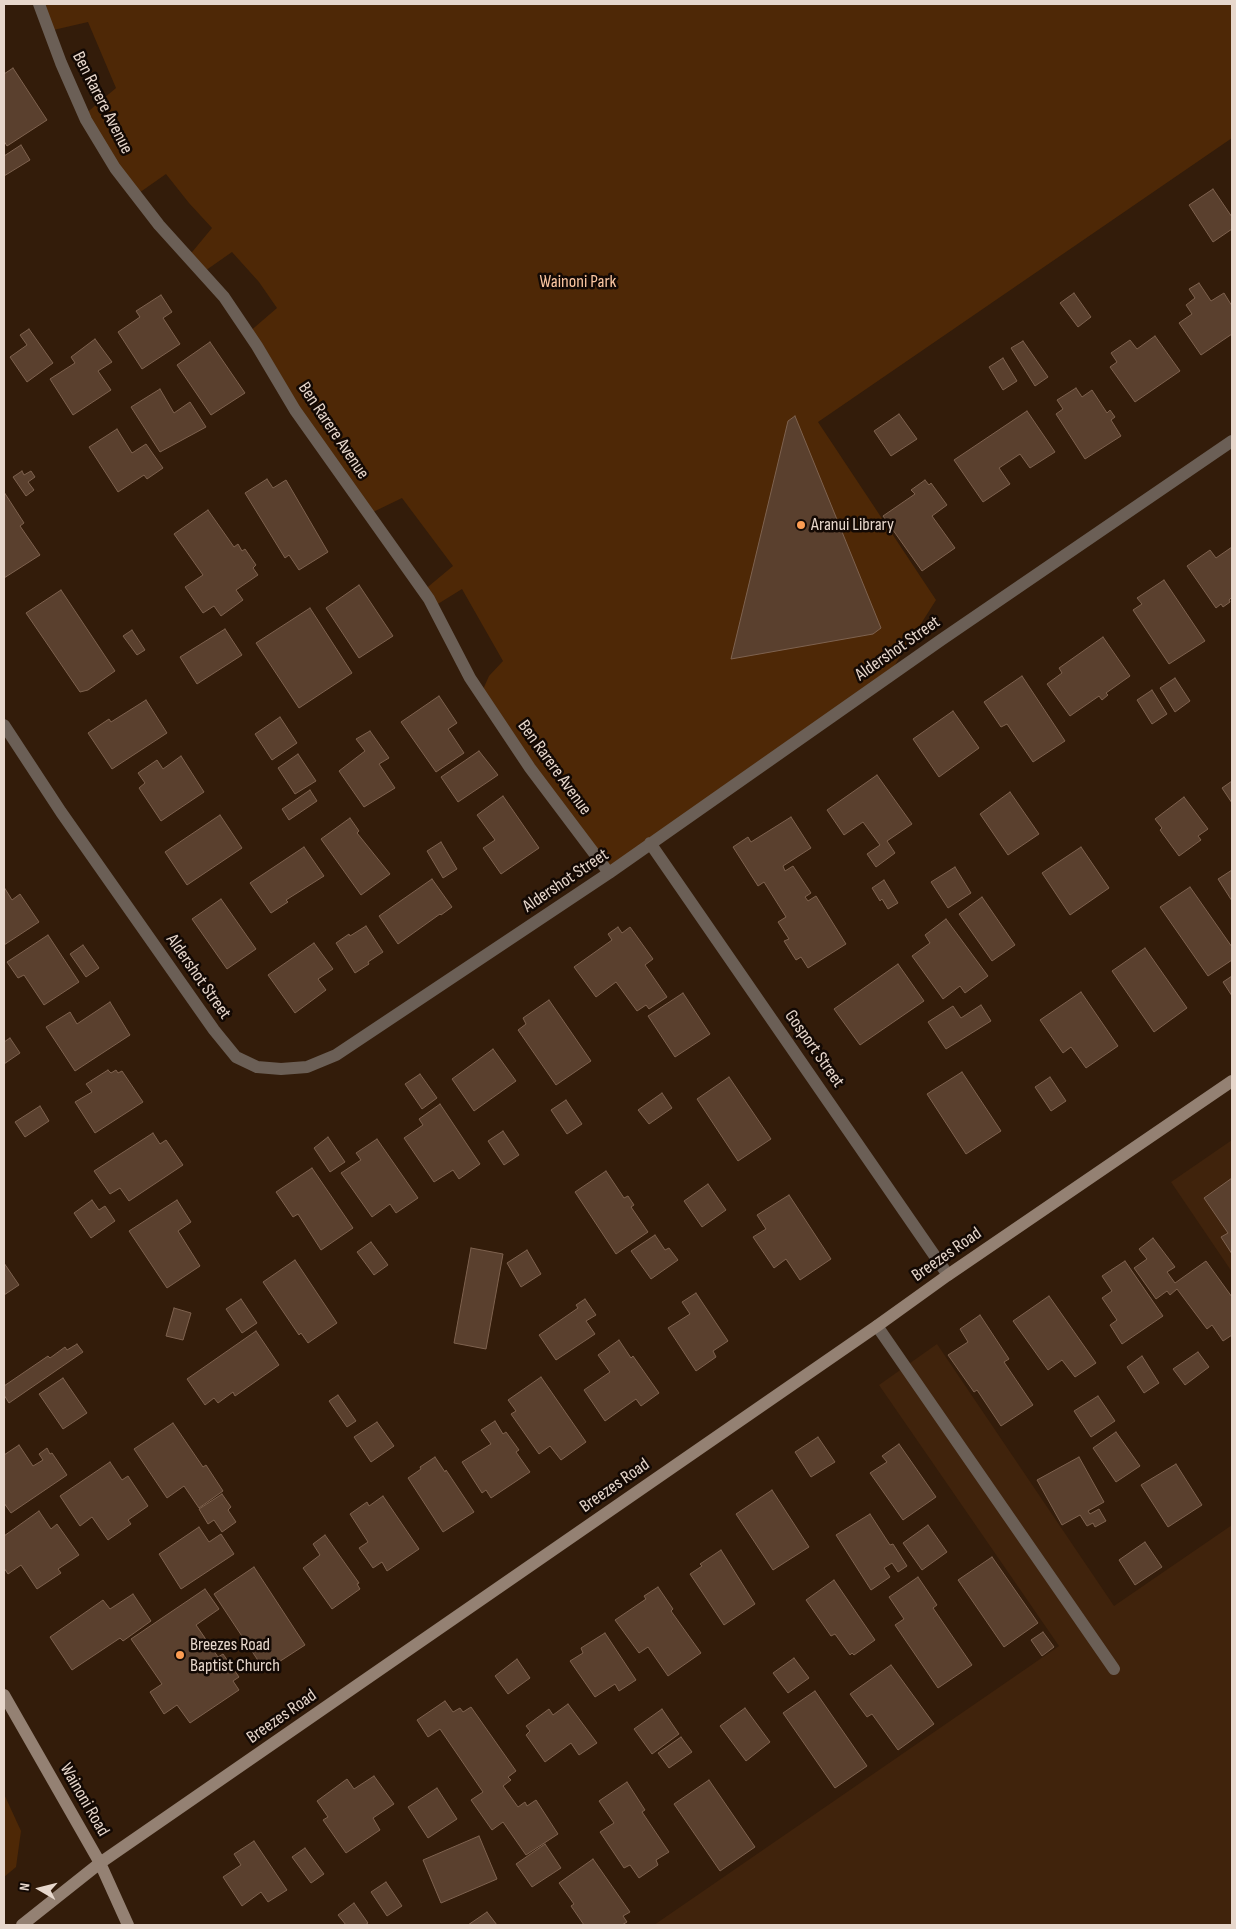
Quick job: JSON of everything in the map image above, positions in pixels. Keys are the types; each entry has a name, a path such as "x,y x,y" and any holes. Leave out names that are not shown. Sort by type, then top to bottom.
{"street":[{"name":"Ben Rarere Avenue","path":"39,4 60,63 84,115 114,168 159,225 224,297 257,346 295,410 429,599 470,678 530,768 609,873"},
{"name":"Aldershot Street","path":"4,725 61,812 214,1030 236,1057 257,1067 281,1069 307,1067 336,1055 609,873 941,640 1232,441"},
{"name":"Gosport Street","path":"650,843 948,1275"},
{"name":"Breezes Road","path":"22,1925 100,1863 948,1275 1232,1081"},
{"path":"877,1326 1114,1669"},
{"name":"Wainoni Road","path":"4,1695 100,1863 128,1925"}],"shaded area":[{"path":"1232,1140 1232,1272 1171,1182"},
{"path":"937,1344 1114,1606 1232,1525 1232,1925 654,1925 1059,1646 879,1385"}],"green space":[{"name":"Wainoni Park","path":"39,4 1232,4 1232,138 818,422 936,600 886,679 609,873 481,694 489,676 503,661 462,589 433,607 423,591 453,566 402,498 369,514 248,333 277,308 259,282 232,252 202,273 188,257 212,228 166,174 136,195 84,115 116,88 88,22 49,31"},
{"path":"4,1794 21,1831 16,1867 4,1877"}],"building":[{"path":"13,68 47,120 7,146 4,141 4,74"},
{"path":"21,145 30,160 4,176 4,156"},
{"path":"1213,189 1232,217 1232,229 1213,242 1189,205"},
{"path":"1199,283 1211,301 1224,293 1232,306 1232,334 1201,355 1179,323 1192,314 1186,305 1195,298 1189,289"},
{"path":"1074,293 1091,317 1078,327 1060,303"},
{"path":"161,295 172,312 163,318 180,344 142,369 118,332 140,317 136,311"},
{"path":"29,329 53,363 27,382 10,357 27,345 20,335"},
{"path":"1155,336 1180,371 1135,402 1110,367 1117,362 1111,353 1130,340 1137,349"},
{"path":"95,339 112,362 98,371 111,390 73,415 50,379 75,363 71,357"},
{"path":"1023,341 1048,377 1035,386 1011,348"},
{"path":"210,342 245,393 211,415 177,365"},
{"path":"1003,358 1017,381 1003,390 989,367"},
{"path":"1076,388 1082,397 1092,390 1107,413 1110,410 1115,417 1111,420 1121,436 1085,459 1056,414 1063,409 1057,400"},
{"path":"160,389 174,413 190,402 206,427 160,452 131,407"},
{"path":"1027,411 1055,452 1030,468 1020,454 999,468 1010,484 983,502 954,460"},
{"path":"899,414 917,439 891,456 874,431"},
{"name":"Aranui Library","path":"795,416 881,628 873,634 731,659 788,421"},
{"path":"117,429 132,453 146,444 163,468 147,479 144,475 118,492 89,447"},
{"path":"22,471 24,475 31,471 35,477 28,482 34,490 26,496 13,477"},
{"path":"267,479 273,488 286,480 328,552 299,570 289,555 285,558 245,493"},
{"path":"925,480 929,485 931,483 947,505 932,516 955,548 922,571 883,516 915,494 911,490"},
{"path":"4,492 24,523 20,526 40,555 4,578"},
{"path":"208,510 234,547 238,544 242,551 245,549 256,565 253,568 258,575 236,590 243,600 221,616 214,606 203,613 185,587 203,575 174,534"},
{"path":"1232,547 1232,597 1229,600 1230,602 1223,607 1221,604 1216,608 1187,566 1210,550 1216,558"},
{"path":"1164,580 1205,641 1169,664 1133,610 1142,604 1137,598"},
{"path":"359,585 393,636 359,658 326,608"},
{"path":"61,590 115,671 88,690 80,692 26,613"},
{"path":"310,608 352,673 299,708 256,643"},
{"path":"225,629 242,655 197,684 180,657"},
{"path":"132,630 145,650 137,655 123,636"},
{"path":"1103,637 1130,676 1106,693 1108,695 1102,700 1099,696 1070,716 1047,684 1062,673 1059,668"},
{"path":"1022,676 1065,741 1033,762 1007,724 1001,727 984,702"},
{"path":"1175,678 1190,701 1175,712 1160,688"},
{"path":"1152,690 1167,714 1152,724 1137,700"},
{"path":"439,696 457,723 448,729 464,753 436,772 401,722"},
{"path":"146,700 167,733 112,769 88,733 109,719 111,722"},
{"path":"953,711 979,748 939,777 913,739"},
{"path":"280,717 297,743 272,760 255,734"},
{"path":"370,731 389,758 379,764 395,788 364,807 339,771 365,751 356,739"},
{"path":"479,751 498,775 458,802 441,777"},
{"path":"298,754 316,781 295,794 278,768"},
{"path":"181,756 204,792 161,821 139,788 145,783 138,773 157,760 163,769"},
{"path":"877,775 912,824 887,841 895,853 876,867 867,854 880,845 863,822 844,835 827,810"},
{"path":"1232,781 1232,803 1222,788"},
{"path":"310,790 317,801 289,820 282,809"},
{"path":"1010,792 1039,834 1008,855 980,814"},
{"path":"503,796 539,848 501,874 483,848 495,840 477,815"},
{"path":"1184,797 1208,829 1198,836 1201,840 1179,856 1160,830 1162,828 1155,819"},
{"path":"220,815 242,848 187,885 165,852"},
{"path":"791,817 811,848 783,866 785,871 793,866 811,893 805,897 808,901 816,896 846,944 808,968 801,957 796,960 784,941 789,939 778,922 786,917 764,882 758,886 733,847 748,837 751,842"},
{"path":"350,818 359,831 357,833 390,874 361,895 321,839"},
{"path":"441,842 457,869 443,878 427,851"},
{"path":"304,847 324,876 286,900 288,902 271,913 250,883"},
{"path":"1081,847 1109,888 1070,915 1042,873"},
{"path":"955,867 971,893 948,908 931,882"},
{"path":"1232,870 1232,901 1218,879"},
{"path":"432,879 452,907 398,944 379,916"},
{"path":"884,880 898,903 888,909 882,899 880,901 872,888"},
{"path":"4,887 12,900 20,894 39,922 4,945"},
{"path":"1190,887 1232,947 1232,960 1208,976 1160,907"},
{"path":"982,897 1015,945 992,961 959,914"},
{"path":"221,899 256,949 227,969 192,919"},
{"path":"946,919 988,976 965,993 960,986 943,999 912,956 930,943 925,935"},
{"path":"366,926 383,952 355,973 336,943"},
{"path":"618,927 622,933 630,927 653,959 645,965 667,997 649,1009 646,1005 637,1011 616,982 596,997 574,967 612,940 608,934"},
{"path":"48,935 79,982 44,1005 24,975 18,978 7,962"},
{"path":"314,943 333,969 318,979 326,990 295,1013 268,975"},
{"path":"83,945 99,968 86,977 70,954"},
{"path":"1145,948 1187,1008 1154,1032 1112,971"},
{"path":"898,964 924,1001 860,1045 834,1009"},
{"path":"1232,976 1232,996 1223,982"},
{"path":"1081,992 1118,1046 1086,1068 1071,1047 1063,1053 1040,1020"},
{"path":"683,993 710,1034 675,1057 648,1016"},
{"path":"549,1000 591,1061 556,1085 518,1030 526,1024 523,1018"},
{"path":"110,1002 130,1035 75,1071 46,1027 70,1012 77,1024"},
{"path":"981,1005 991,1021 946,1049 928,1022 953,1006 961,1018"},
{"path":"10,1038 20,1053 4,1064 4,1042"},
{"path":"493,1049 516,1081 474,1111 452,1079"},
{"path":"108,1070 111,1073 116,1070 118,1073 122,1071 143,1102 95,1133 75,1102 92,1092 86,1084"},
{"path":"962,1072 1001,1131 966,1154 927,1094"},
{"path":"420,1074 437,1098 422,1109 405,1084"},
{"path":"729,1077 771,1139 738,1161 697,1099"},
{"path":"1050,1077 1066,1101 1051,1111 1035,1087"},
{"path":"662,1093 672,1108 649,1124 638,1110"},
{"path":"566,1100 582,1124 567,1134 551,1110"},
{"path":"440,1104 480,1164 459,1179 453,1170 434,1182 404,1138 423,1125 419,1119"},
{"path":"40,1106 49,1121 25,1137 15,1122"},
{"path":"503,1131 519,1155 504,1165 488,1141"},
{"path":"153,1133 160,1144 166,1140 183,1165 129,1201 120,1188 110,1194 94,1171"},
{"path":"328,1137 345,1162 330,1172 314,1148"},
{"path":"377,1139 418,1198 396,1213 390,1204 372,1217 341,1173 361,1160 356,1153"},
{"path":"312,1168 353,1228 321,1250 298,1214 293,1217 276,1192"},
{"path":"606,1171 624,1198 628,1196 634,1205 631,1207 648,1232 616,1254 575,1192"},
{"path":"1232,1178 1232,1254 1221,1237 1228,1233 1204,1198"},
{"path":"708,1184 726,1210 702,1227 684,1201"},
{"path":"789,1195 831,1259 800,1280 786,1259 774,1268 753,1237 766,1229 757,1215"},
{"path":"92,1200 99,1210 105,1206 115,1221 91,1238 74,1213"},
{"path":"177,1200 191,1222 178,1231 200,1266 167,1288 129,1231"},
{"path":"655,1235 665,1250 669,1248 678,1260 651,1279 631,1251"},
{"path":"1153,1238 1175,1267 1167,1272 1175,1283 1206,1261 1232,1297 1232,1335 1223,1341 1212,1325 1207,1329 1177,1289 1170,1295 1167,1291 1156,1299 1134,1268 1147,1259 1139,1249"},
{"path":"371,1242 388,1265 374,1275 357,1252"},
{"path":"471,1248 503,1254 486,1349 454,1343"},
{"path":"527,1250 541,1274 521,1287 507,1263"},
{"path":"295,1260 337,1323 308,1343 301,1333 299,1335 263,1282"},
{"path":"1125,1261 1163,1316 1122,1344 1110,1325 1117,1320 1102,1298 1112,1291 1102,1276"},
{"path":"4,1263 19,1285 4,1295"},
{"path":"696,1293 728,1341 713,1351 716,1357 696,1371 668,1328 690,1314 682,1302"},
{"path":"1049,1296 1096,1363 1075,1377 1062,1360 1048,1370 1013,1321"},
{"path":"241,1299 257,1323 242,1333 226,1309"},
{"path":"585,1299 596,1315 586,1321 595,1334 556,1360 539,1335 578,1308 576,1305"},
{"path":"174,1308 191,1313 183,1340 166,1336"},
{"path":"980,1315 1009,1359 1004,1362 1033,1405 1001,1426 977,1390 974,1392 948,1355 968,1342 960,1329"},
{"path":"256,1331 279,1365 235,1396 233,1392 218,1403 214,1398 205,1405 187,1379"},
{"path":"619,1340 631,1358 633,1356 659,1393 641,1406 636,1399 605,1421 584,1390 610,1372 598,1355"},
{"path":"77,1344 83,1352 9,1403 4,1395 4,1386 48,1356 50,1358 65,1347 67,1350"},
{"path":"1198,1352 1209,1367 1185,1385 1173,1369"},
{"path":"1142,1356 1159,1383 1144,1393 1127,1367"},
{"path":"541,1377 586,1442 561,1460 550,1446 539,1454 511,1414 516,1411 508,1400"},
{"path":"63,1378 87,1413 63,1429 39,1394"},
{"path":"338,1395 356,1421 347,1427 329,1401"},
{"path":"1098,1396 1115,1421 1091,1437 1074,1411"},
{"path":"495,1421 503,1434 506,1432 519,1450 516,1452 530,1472 491,1498 486,1490 482,1493 462,1462 491,1444 481,1430"},
{"path":"377,1422 394,1446 371,1462 354,1437"},
{"path":"173,1423 203,1467 206,1465 223,1491 199,1508 184,1486 167,1498 134,1449"},
{"path":"1116,1432 1140,1466 1116,1482 1093,1448"},
{"path":"818,1437 835,1462 811,1477 795,1452"},
{"path":"899,1444 936,1497 903,1520 870,1473 887,1462 882,1456"},
{"path":"19,1445 33,1466 43,1460 39,1454 47,1448 67,1475 11,1513 4,1503 4,1455"},
{"path":"435,1457 474,1512 443,1532 408,1478"},
{"path":"1079,1457 1104,1502 1088,1511 1090,1514 1099,1509 1106,1521 1095,1527 1093,1523 1087,1526 1080,1515 1062,1525 1037,1480"},
{"path":"110,1462 122,1480 128,1476 148,1506 128,1520 131,1524 108,1540 92,1517 80,1526 60,1496"},
{"path":"1176,1464 1202,1505 1168,1527 1141,1485"},
{"path":"772,1490 809,1547 773,1570 736,1514"},
{"path":"222,1494 231,1507 228,1510 236,1522 222,1532 214,1520 208,1524 199,1509"},
{"path":"383,1496 419,1549 387,1571 382,1562 373,1568 359,1548 368,1542 350,1514 367,1502 369,1506"},
{"path":"39,1511 51,1529 57,1524 79,1555 58,1569 61,1573 37,1589 21,1565 8,1574 4,1568 4,1536"},
{"path":"870,1514 890,1545 893,1544 907,1566 898,1572 892,1563 884,1568 890,1577 871,1590 836,1535"},
{"path":"928,1525 947,1552 922,1570 903,1543"},
{"path":"199,1527 209,1542 221,1534 234,1554 181,1589 159,1554"},
{"path":"325,1535 359,1583 357,1584 360,1589 332,1609 303,1568 320,1555 313,1544"},
{"path":"1145,1542 1162,1567 1135,1585 1119,1560"},
{"path":"721,1550 755,1604 724,1625 690,1574 702,1566 700,1564"},
{"path":"992,1557 1038,1623 1004,1647 958,1580"},
{"path":"254,1567 305,1645 265,1671 214,1594"},
{"path":"918,1577 937,1605 933,1608 972,1665 938,1688 895,1625 904,1619 889,1597"},
{"path":"834,1580 875,1640 854,1655 852,1653 850,1655 835,1634 831,1636 806,1600"},
{"path":"658,1587 673,1609 671,1611 701,1653 668,1676 648,1647 639,1653 615,1620 646,1599 644,1596"},
{"name":"Breezes Road Baptist Church","path":"205,1589 219,1609 196,1625 218,1657 223,1654 239,1677 233,1681 239,1690 190,1723 177,1705 164,1714 150,1692 162,1684 131,1639"},
{"path":"133,1594 151,1621 123,1641 120,1638 72,1670 50,1637 103,1600 110,1609"},
{"path":"1043,1632 1054,1647 1042,1656 1031,1640"},
{"path":"605,1633 636,1680 619,1691 615,1684 595,1697 570,1661 583,1653 581,1648"},
{"path":"794,1658 809,1678 788,1693 773,1673"},
{"path":"517,1659 530,1678 508,1694 495,1676"},
{"path":"891,1665 934,1724 898,1750 872,1714 867,1717 850,1694"},
{"path":"815,1691 867,1766 835,1788 783,1713"},
{"path":"445,1701 453,1712 460,1708 463,1712 471,1707 516,1771 508,1777 511,1780 503,1786 518,1807 525,1802 527,1806 536,1800 558,1834 526,1855 503,1822 492,1830 471,1800 483,1792 440,1729 428,1737 417,1720"},
{"path":"568,1704 597,1743 579,1755 571,1743 545,1762 526,1735 530,1731 526,1726 549,1709 553,1715"},
{"path":"745,1708 770,1742 746,1761 720,1726"},
{"path":"662,1709 679,1734 652,1754 634,1729"},
{"path":"681,1737 692,1752 669,1768 658,1753"},
{"path":"374,1776 394,1804 373,1818 380,1830 346,1853 323,1820 328,1817 317,1801 347,1779 354,1789"},
{"path":"709,1780 755,1847 720,1871 674,1804"},
{"path":"627,1782 645,1810 642,1812 669,1852 656,1860 658,1865 639,1878 630,1865 624,1868 600,1832 614,1823 599,1801"},
{"path":"437,1788 457,1819 428,1838 408,1807"},
{"path":"479,1836 497,1879 441,1903 423,1860"},
{"path":"254,1841 287,1890 268,1902 261,1892 242,1906 223,1877 241,1865 234,1854"},
{"path":"545,1844 561,1868 532,1887 516,1864"},
{"path":"305,1848 324,1874 311,1883 292,1857"},
{"path":"593,1859 630,1912 623,1916 627,1922 622,1925 584,1925 571,1906 574,1904 559,1883"},
{"path":"386,1882 402,1906 387,1916 371,1892"},
{"path":"354,1903 368,1923 365,1925 346,1925 338,1915"},
{"path":"487,1912 497,1925 468,1925"}],"place":[{"name":"Aranui Library","path":"801,525"},
{"name":"Breezes Road Baptist Church","path":"180,1655"}]}
